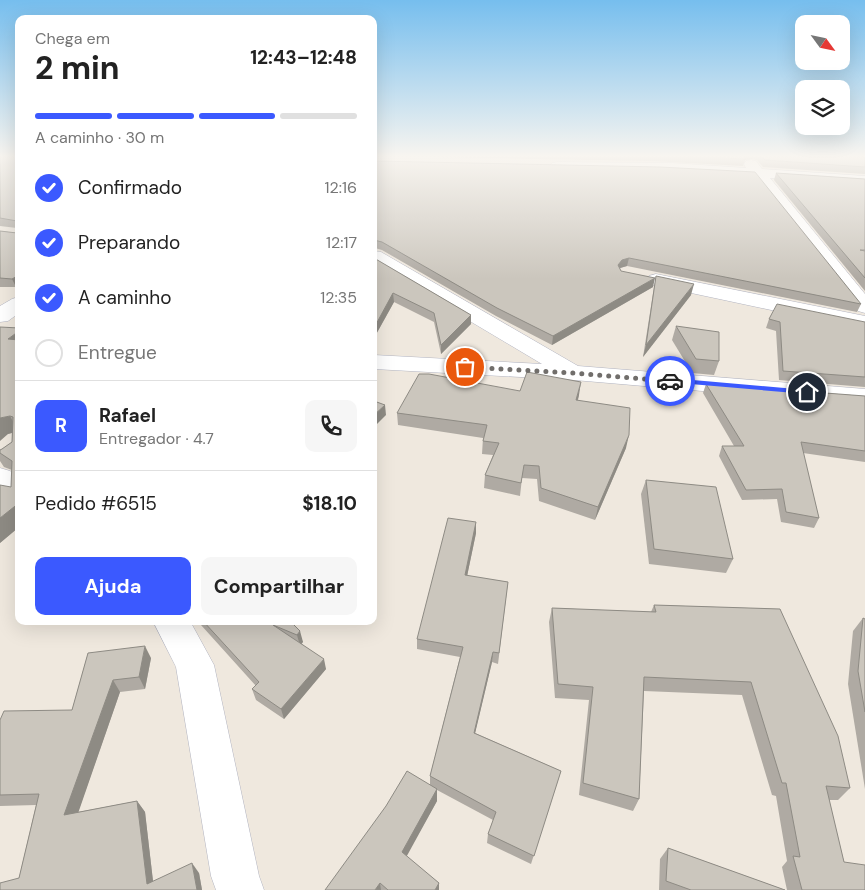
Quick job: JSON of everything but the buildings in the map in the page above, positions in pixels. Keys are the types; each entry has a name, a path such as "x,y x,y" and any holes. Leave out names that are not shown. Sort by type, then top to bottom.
{"street":[{"path":"776,197 865,307"},
{"path":"377,258 574,373"},
{"path":"637,276 865,323"},
{"path":"3,327 15,309"},
{"path":"377,362 574,373 865,396"},
{"path":"2,462 15,485"},
{"path":"173,625 195,665 235,876 240,890"}],"way so far":[{"path":"465,367 670,381"}],"route":[{"path":"670,381 807,392"}]}
